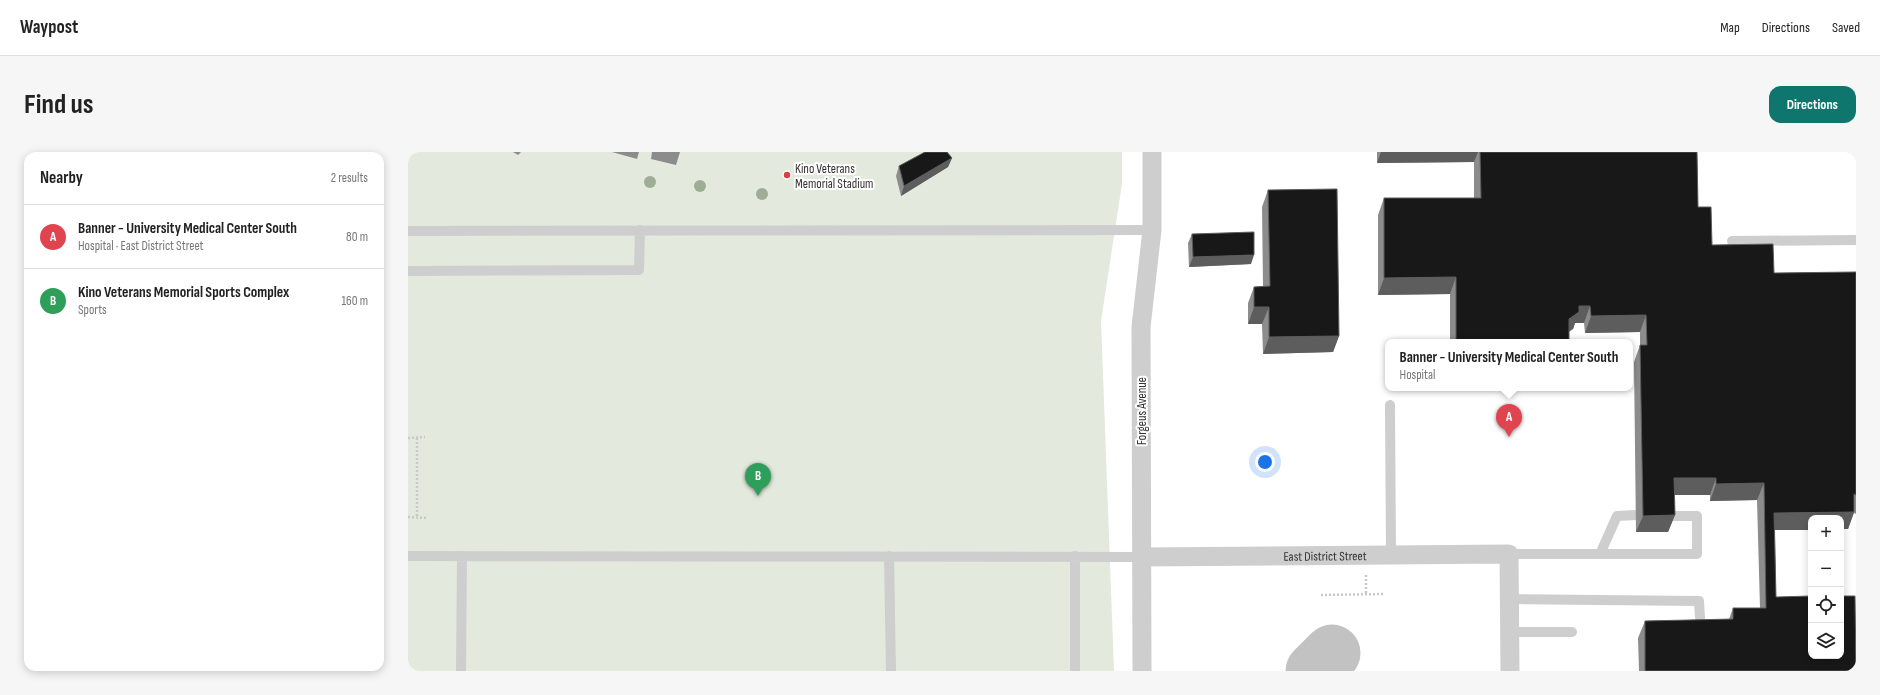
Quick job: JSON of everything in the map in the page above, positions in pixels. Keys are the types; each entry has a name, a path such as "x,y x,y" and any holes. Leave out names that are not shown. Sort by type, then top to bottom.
{"street":[{"name":"Forgeus Avenue","path":"1142,671 1141,327 1152,230 1152,152"},
{"name":"East District Street","path":"1142,557 1509,554"},
{"path":"1509,554 1510,671"}],"lane":[{"path":"408,271 639,270 640,230"},
{"path":"408,231 1152,230"},
{"path":"1732,241 1856,240"},
{"path":"1390,405 1391,555"},
{"path":"1600,554 1617,516 1636,515"},
{"path":"1509,554 1697,554 1697,516 1668,516"},
{"path":"408,556 1142,557"},
{"path":"461,671 462,556"},
{"path":"889,556 891,671"},
{"path":"1075,556 1075,671"},
{"path":"1509,599 1699,601 1700,618"},
{"path":"1510,632 1572,632"}],"path":[{"path":"408,438 425,437"},
{"path":"417,438 418,518"},
{"path":"408,517 427,518"},
{"path":"1321,595 1385,594"}],"shaded area":[{"path":"408,152 1122,152 1122,184 1101,321 1114,671 408,671"}],"building":[{"path":"925,152 947,152 952,158 904,186 899,166"},
{"path":"1480,152 1697,152 1698,207 1711,207 1712,245 1773,244 1774,273 1856,272 1856,495 1854,494 1854,512 1774,513 1776,597 1808,596 1808,659 1844,659 1844,596 1855,596 1856,671 1645,671 1645,621 1733,619 1733,608 1766,608 1764,483 1716,484 1716,478 1674,478 1675,515 1643,516 1640,345 1647,345 1646,315 1591,316 1590,306 1579,306 1579,312 1569,319 1569,339 1456,339 1456,277 1384,278 1384,198 1481,198"},
{"path":"1337,189 1339,336 1269,337 1269,307 1254,307 1254,287 1270,286 1268,190"},
{"path":"1254,232 1254,255 1193,257 1192,234"}],"taxiway":[{"path":"1314,671 1332,653"}],"place":[{"name":"Kino Veterans Memorial Stadium","path":"787,175"},
{"name":"Banner - University Medical Center South","path":"1509,437"},
{"name":"Kino Veterans Memorial Sports Complex","path":"758,496"}]}
